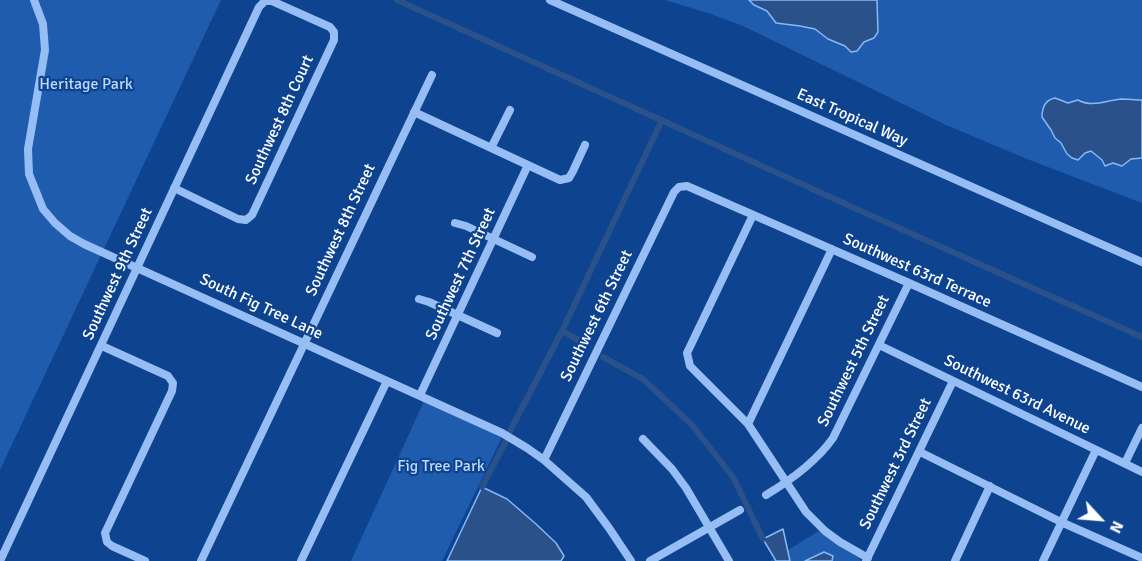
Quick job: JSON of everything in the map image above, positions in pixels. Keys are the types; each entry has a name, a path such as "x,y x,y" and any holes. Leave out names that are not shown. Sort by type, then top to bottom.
{"street":[{"name":"South Fig Tree Lane","path":"34,0 43,24 45,50 28,149 29,174 43,209 55,223 84,244 502,433 544,460 586,498 631,561"},
{"name":"East Tropical Way","path":"550,0 1142,262"},
{"name":"Southwest 9th Street","path":"0,561 259,7 265,1"},
{"name":"Southwest 8th Court","path":"174,188 238,219 246,219 252,215 334,40 334,32 330,27 272,1 265,1"},
{"name":"Southwest 8th Street","path":"201,561 432,75"},
{"path":"491,148 510,110"},
{"path":"414,112 560,180 568,178 585,145"},
{"name":"Southwest 7th Street","path":"420,395 528,165"},
{"name":"Southwest 63rd Terrace","path":"679,187 687,186 753,214 1142,387"},
{"name":"Southwest 6th Street","path":"544,460 674,192 679,187"},
{"path":"753,214 687,353 688,360 690,366 748,424 806,512 825,531 867,560"},
{"path":"455,223 532,257"},
{"path":"748,424 832,249"},
{"name":"Southwest 5th Street","path":"766,495 786,483 824,451 833,438 909,283"},
{"path":"419,300 429,302 497,333"},
{"name":"Southwest 63rd Avenue","path":"879,345 1142,472"},
{"path":"102,346 168,376 173,383 172,391 105,533 107,542 111,546 145,561"},
{"path":"301,561 387,381"},
{"name":"Southwest 3rd Street","path":"867,560 953,381"},
{"path":"1125,463 1142,428"},
{"path":"643,439 679,479 729,561"},
{"path":"1043,561 1096,450"},
{"path":"920,452 1061,522 1142,558"},
{"path":"955,561 990,486"},
{"path":"650,561 740,510"}],"green space":[{"name":"Heritage Park","path":"0,0 221,0 0,470"},
{"path":"665,0 1142,0 1142,203 946,125 743,26"},
{"name":"Fig Tree Park","path":"424,401 502,437 442,561 351,561"},
{"path":"819,531 861,561 770,561"}],"shaded area":[{"path":"749,0 877,0 878,32 874,38 864,42 857,51 851,52 845,46 828,39 815,29 776,23 767,11"},
{"path":"1055,98 1068,103 1078,100 1094,103 1122,99 1142,100 1142,158 1131,159 1122,166 1113,163 1105,166 1102,160 1091,151 1078,160 1072,158 1055,138 1042,117 1045,105"},
{"path":"482,487 507,499 536,524 556,543 564,556 561,561 447,561"},
{"path":"783,529 790,561 776,561 763,539"},
{"path":"824,552 833,556 832,561 805,561"}],"waterway":[{"path":"397,0 1142,337"},
{"path":"510,431 562,331 662,120"},
{"path":"562,331 586,344"},
{"path":"603,357 643,379 692,425 733,477 763,539"},
{"path":"482,487 506,441"}]}
